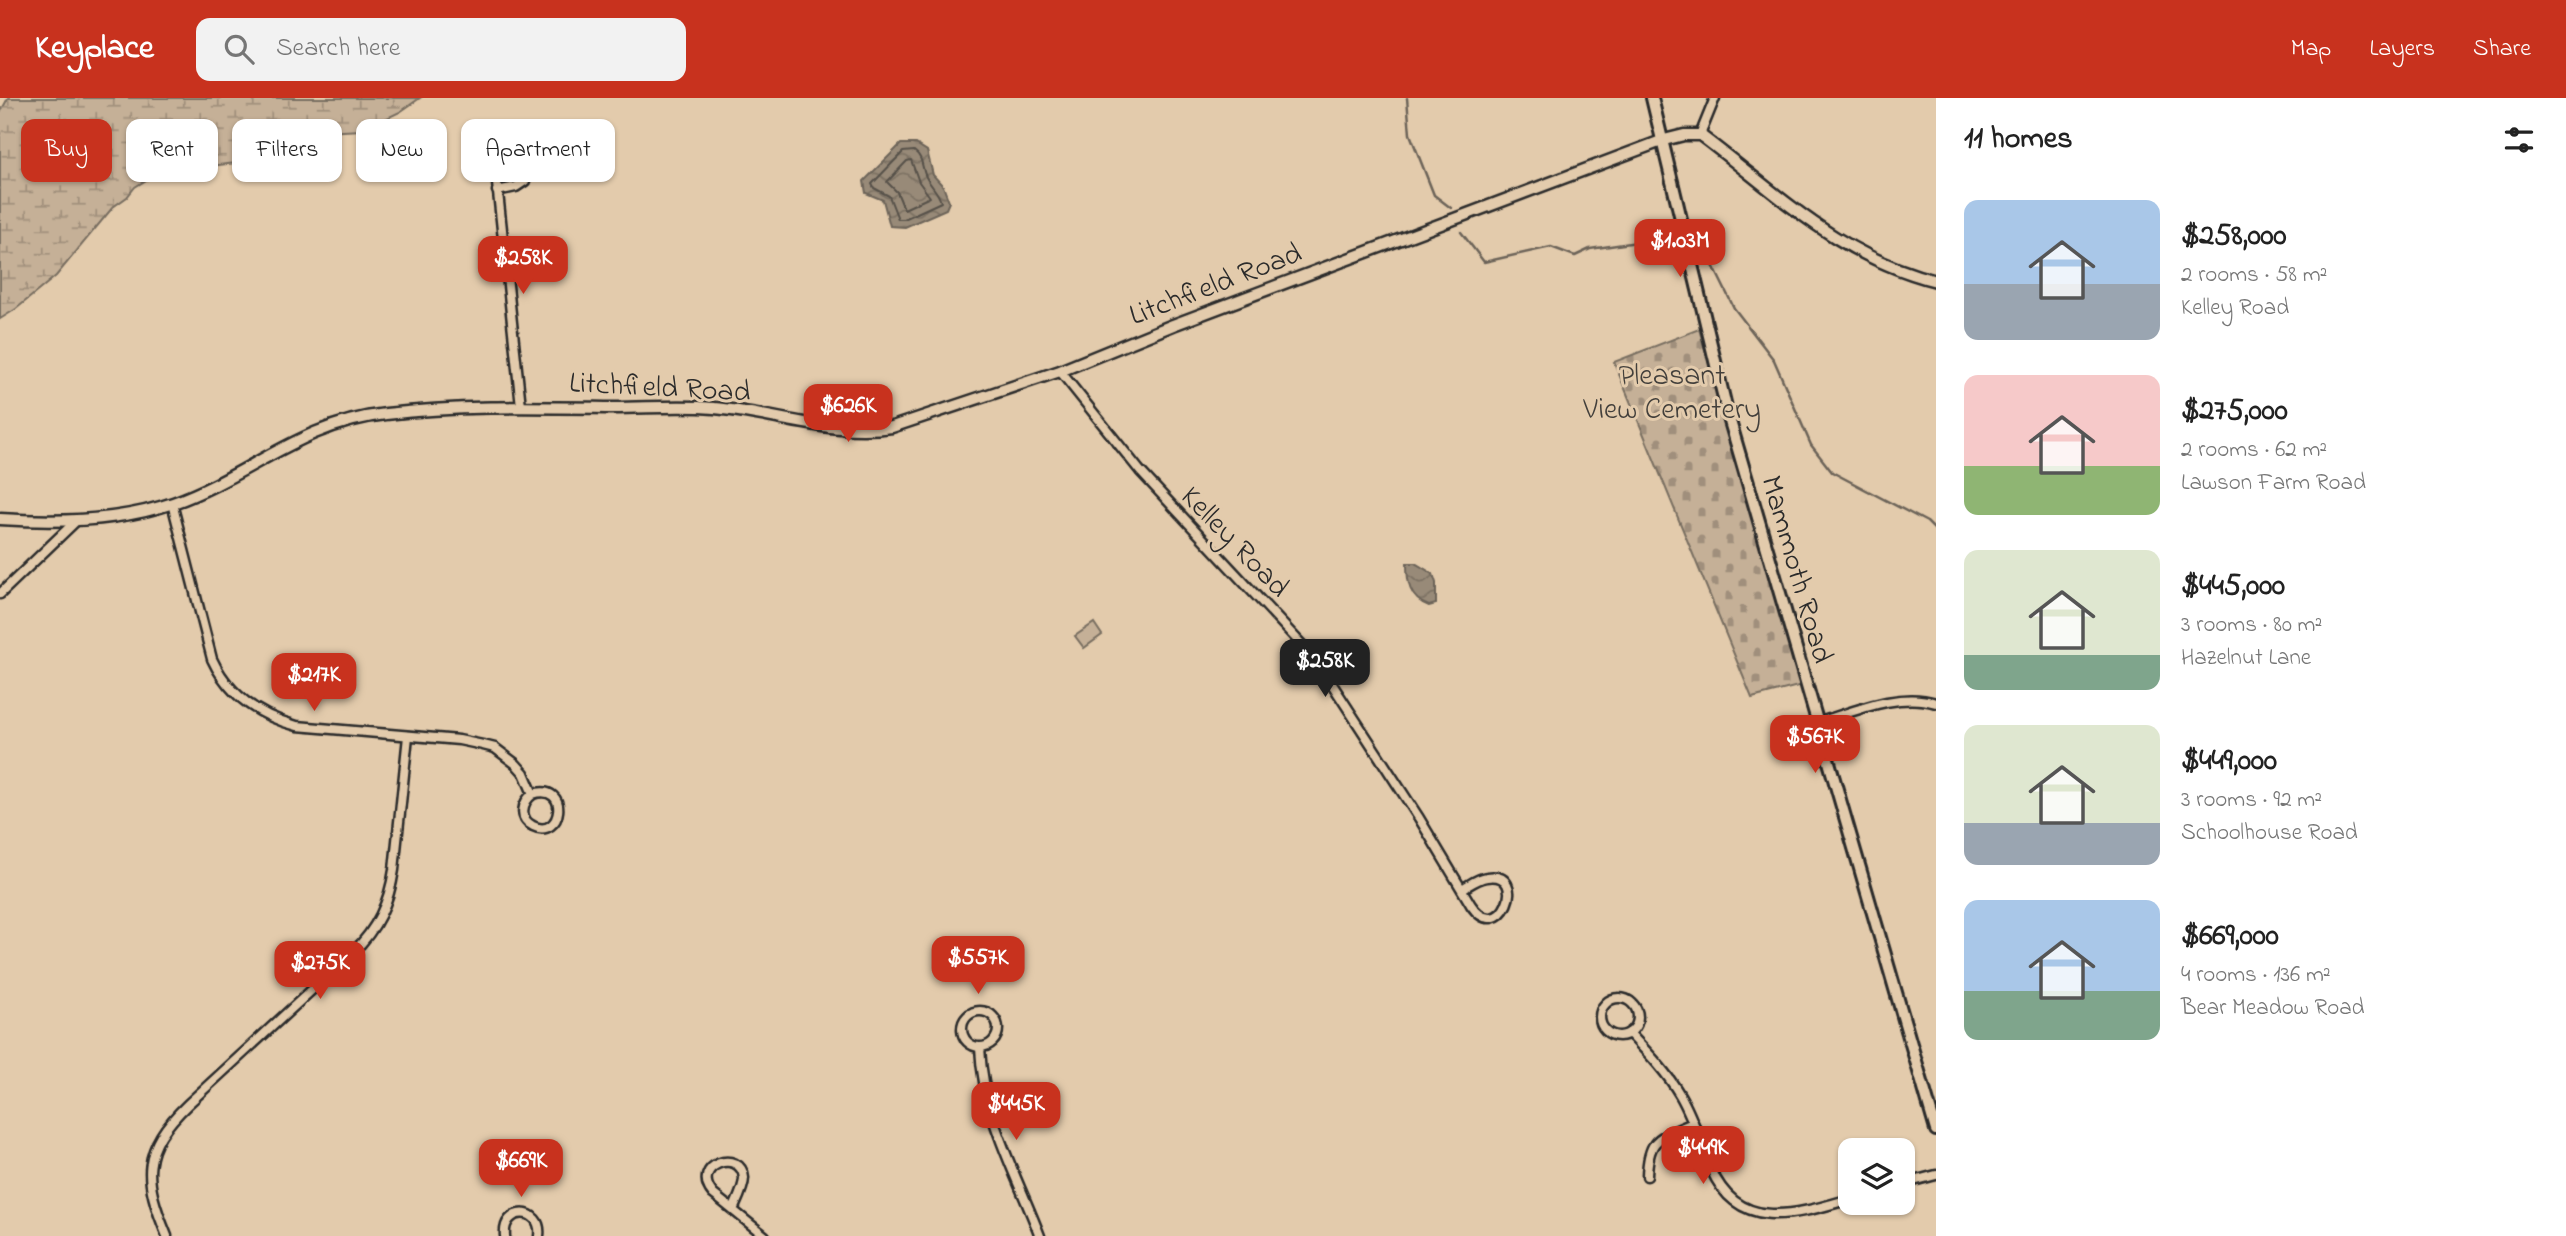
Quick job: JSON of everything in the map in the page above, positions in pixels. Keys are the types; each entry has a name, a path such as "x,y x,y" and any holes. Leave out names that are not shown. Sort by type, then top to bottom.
{"main road":[{"name":"Mammoth Road","path":"1652,98 1727,411 1936,1130"}],"street":[{"path":"1715,98 1700,135 1785,204 1828,234 1891,267 1936,281"},
{"name":"Litchfield Road","path":"0,519 76,521 148,510 211,486 286,444 336,424 390,413 521,406 710,408 836,428 873,430 892,427 1060,371 1185,320 1664,140 1684,135 1700,135"},
{"path":"497,191 516,187 525,181 529,171 522,157 511,153 497,163 497,191 521,406"},
{"name":"Kelley Road","path":"1060,371 1139,471 1317,661 1475,911 1487,916 1500,914 1510,898 1507,886 1496,878 1483,878 1462,889"},
{"path":"172,503 212,659 231,690 257,712 278,721 317,729 459,740 495,748 524,773 533,794"},
{"path":"0,594 76,521"},
{"path":"1817,723 1888,702 1906,700 1936,703"},
{"path":"167,1236 153,1202 149,1184 152,1157 163,1131 188,1104 353,953 367,939 382,914 394,870 408,736"},
{"path":"545,793 555,798 558,803 556,820 547,827 535,827 523,814 525,803 533,794 545,793"},
{"path":"1610,1000 1628,1000 1637,1010 1637,1023 1629,1032 1618,1036 1603,1027 1600,1021 1602,1009 1610,1000"},
{"path":"979,1011 991,1014 998,1029 995,1040 980,1048 968,1044 961,1033 967,1016 979,1011"},
{"path":"1629,1032 1680,1095 1718,1184 1741,1205 1773,1215 1789,1215 1838,1202"},
{"path":"980,1048 987,1099 1007,1159 1040,1236"},
{"path":"1647,1176 1647,1158 1651,1146 1659,1139 1693,1123"},
{"path":"733,1210 743,1185 743,1174 735,1165 719,1163 709,1171 707,1183 713,1194 765,1236"},
{"path":"1915,1181 1936,1175"},
{"path":"505,1236 504,1229 509,1219 514,1215 526,1214 539,1225 539,1236"}],"green space":[{"path":"8,98 420,98 385,119 356,119 356,130 342,131 342,119 232,119 232,164 218,165 218,119 126,119 126,182 143,182 113,207 56,276 0,319 0,113"},
{"name":"Pleasant View Cemetery","path":"1699,329 1802,685 1752,698 1614,362"},
{"path":"1094,623 1102,635 1084,648 1075,636"}],"water":[{"path":"901,144 916,144 927,151 933,175 943,186 949,202 946,209 905,227 890,226 883,200 866,193 864,181"},
{"path":"1407,563 1415,563 1433,574 1436,604 1429,606 1422,603 1413,594"}],"waterway":[{"path":"1407,98 1410,134 1434,195 1451,208"},
{"path":"1461,232 1484,262 1551,247 1575,256 1590,249 1637,242 1673,251"},
{"path":"1705,249 1734,308 1774,360 1811,445 1832,472 1927,522 1936,531"}]}
